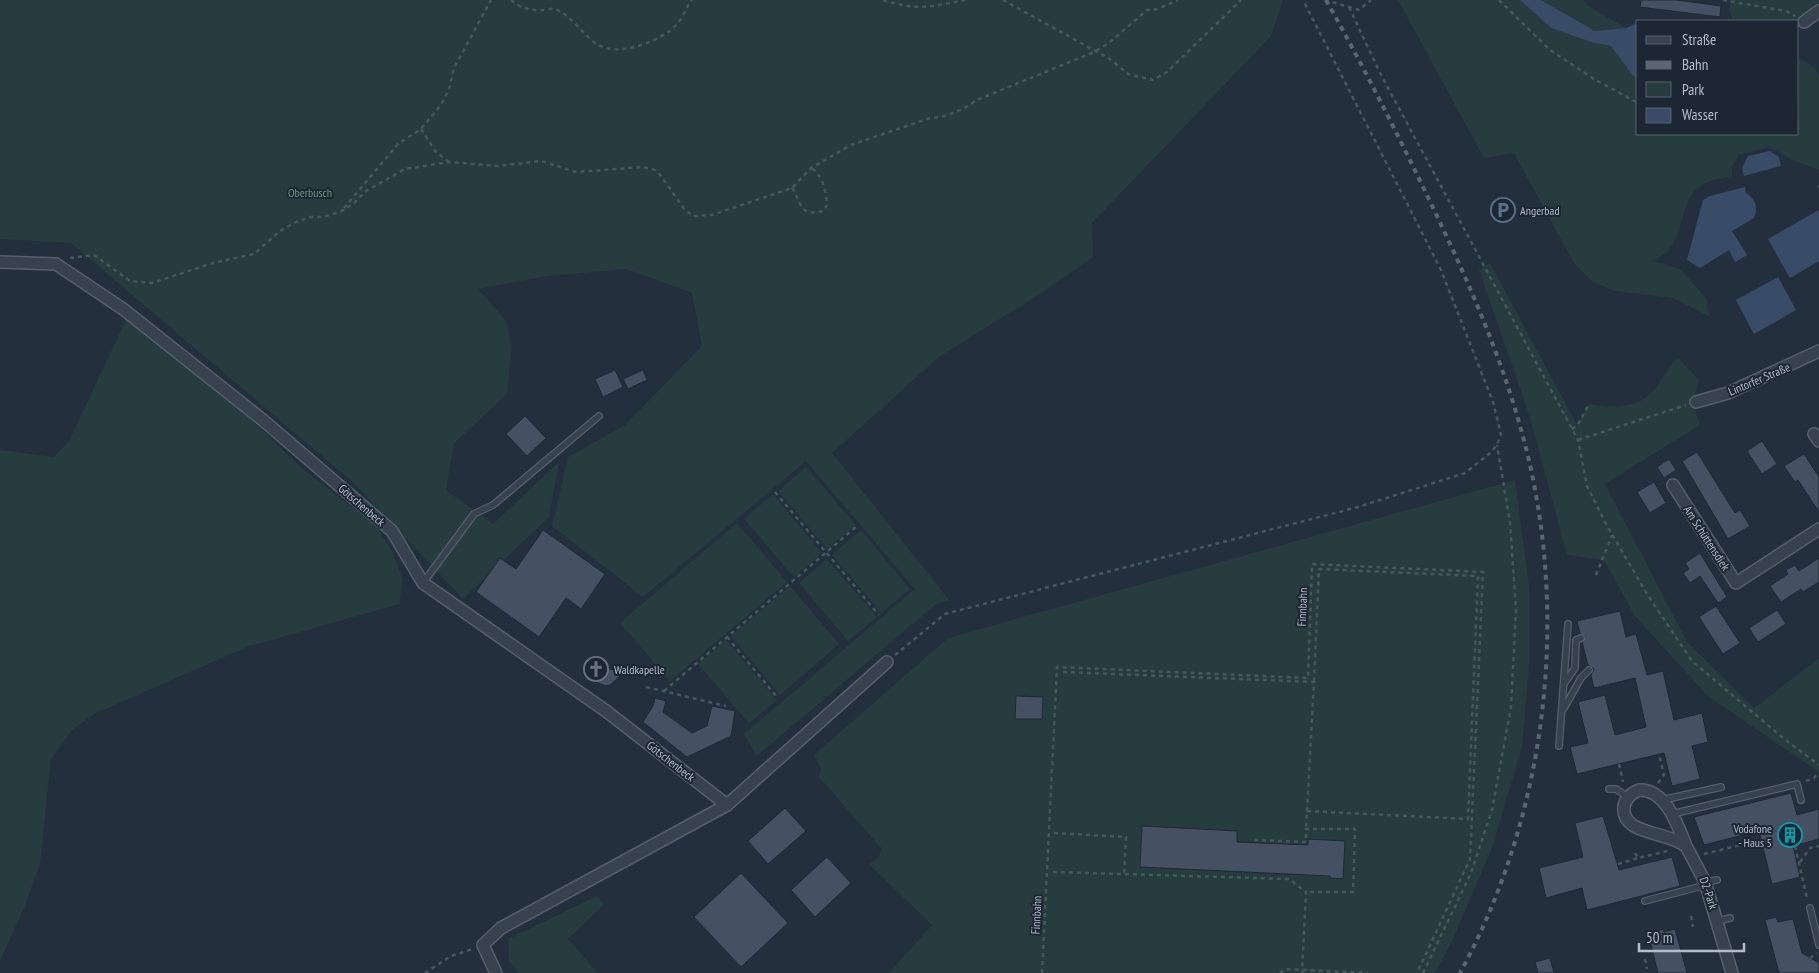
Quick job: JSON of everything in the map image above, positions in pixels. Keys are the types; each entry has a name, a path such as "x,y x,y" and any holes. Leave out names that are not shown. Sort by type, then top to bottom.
{"street":[{"path":"1804,22 1819,11"},
{"path":"0,262 56,264"},
{"name":"Götschenbeck","path":"56,264 123,309 264,420 392,531 423,583 606,711 727,805"},
{"name":"Lintorfer Straße","path":"1696,402 1728,393 1819,352"},
{"name":"Am Schüttensdiek","path":"1673,485 1736,583 1819,529"},
{"path":"496,973 483,945 501,928 727,805 887,662"},
{"path":"1652,792 1639,790 1628,797 1625,803 1624,816 1632,826 1676,838 1686,846"},
{"name":"D2-Park","path":"1652,792 1662,800 1671,814 1686,846 1710,882 1732,973"}],"lane":[{"path":"423,583 474,514 493,505 599,416"},
{"path":"1559,746 1568,624"},
{"path":"1564,684 1575,668 1576,640 1581,638"},
{"path":"1561,715 1581,678 1589,670"},
{"path":"1671,814 1797,784 1801,800"},
{"path":"1662,800 1722,787"},
{"path":"1609,789 1616,789 1628,797"},
{"path":"1645,901 1710,882"},
{"path":"1810,908 1819,945"}],"path":[{"path":"342,211 398,144 421,129 441,105 449,89 454,68 491,0"},
{"path":"511,0 533,11 554,9 572,21 604,48 637,46 661,38 679,22 692,0"},
{"path":"883,0 904,7 923,8 965,0"},
{"path":"1003,0 1094,52 1110,59 1128,74 1153,80 1167,72 1241,0"},
{"path":"56,264 66,259 94,255 130,281 152,283 213,263 254,254 280,231 296,222 342,211 354,204 366,191 405,169 449,162 498,166 541,161 576,172 643,167 654,170 661,176 678,204 693,216 700,217 730,210 792,188 811,168 851,146 927,119 945,116 963,109 977,100 1094,52 1109,43 1147,10 1158,9 1178,0"},
{"path":"887,662 945,614 1358,507 1465,473 1489,454 1497,445 1501,434 1493,402 1441,270 1303,0"},
{"path":"1325,0 1359,10 1371,0"},
{"path":"1499,0 1550,50 1594,79 1636,102"},
{"path":"1723,0 1786,11 1804,22"},
{"path":"1349,7 1380,73 1578,440 1587,486 1647,594 1692,661 1783,738 1819,765"},
{"path":"421,129 435,151 449,162"},
{"path":"792,188 804,210 811,214 822,211 827,205 826,194 815,170 811,168"},
{"path":"1578,440 1696,402"},
{"path":"1571,429 1577,426 1589,404"},
{"path":"1423,973 1471,873 1492,810 1511,707 1516,610 1510,522 1497,445"},
{"path":"775,492 879,615"},
{"path":"664,692 857,526"},
{"path":"1596,575 1612,534"},
{"name":"Finnbahn","path":"1042,973 1057,667 1308,678 1312,564 1483,572 1470,859 1417,973"},
{"path":"1254,840 1306,842 1306,812 1314,682 1318,568 1478,576 1468,819 1306,812"},
{"path":"727,637 778,697"},
{"path":"1063,672 1314,682"},
{"path":"646,687 726,706"},
{"path":"1652,792 1664,775 1659,754"},
{"path":"1797,784 1814,778 1819,772"},
{"path":"1052,872 1289,879 1306,892 1353,892 1355,829 1306,829"},
{"path":"1054,833 1126,837 1124,874"},
{"path":"1693,857 1761,840"},
{"path":"1618,864 1686,846"},
{"path":"1795,846 1807,898"},
{"path":"1799,864 1810,848 1819,846"},
{"path":"1635,853 1638,858"},
{"path":"1302,971 1306,892"},
{"path":"1691,916 1693,927"},
{"path":"425,973 451,956 483,945"},
{"path":"1810,958 1819,952"},
{"path":"1645,959 1647,969"},
{"path":"1280,973 1285,969 1368,973"}],"green space":[{"name":"Oberbusch","path":"0,0 1283,0 1271,36 1092,223 1093,257 1034,298 940,356 832,453 949,600 936,604 757,756 744,734 915,589 806,461 643,597 552,526 568,457 625,425 702,346 692,293 626,269 547,276 478,289 506,321 512,347 507,394 454,443 446,490 493,524 559,462 549,517 463,599 354,483 71,243 0,239"},
{"path":"1398,0 1520,0 1551,28 1591,42 1611,46 1633,76 1636,77 1636,135 1799,135 1799,58 1815,68 1819,76 1819,170 1795,161 1769,147 1739,155 1732,166 1732,176 1706,183 1691,196 1674,242 1669,250 1653,261 1680,269 1706,298 1709,316 1673,298 1615,291 1593,282 1574,263 1514,153 1484,158"},
{"path":"1541,0 1584,0 1587,5 1626,28 1595,31"},
{"path":"1730,0 1819,0 1819,16 1799,26 1799,20 1733,20 1729,10"},
{"path":"1490,263 1577,425 1589,404 1620,406 1643,400 1653,391 1678,358 1699,380 1693,403 1700,425 1605,484 1687,642 1754,708 1819,658 1819,772 1709,697 1635,616 1604,560 1567,555 1529,414 1479,270"},
{"path":"126,320 181,359 230,399 299,466 375,525 392,551 403,579 399,604 247,647 94,714 71,731 51,759 40,864 24,908 0,961 0,450 54,457 69,441"},
{"path":"806,467 856,525 827,549 778,491"},
{"path":"1515,480 1529,586 1529,667 1522,747 1492,848 1453,939 1435,973 889,973 932,925 869,864 878,858 882,849 819,777 821,768 814,755 948,638"},
{"path":"773,494 822,553 794,577 744,519"},
{"path":"737,523 787,582 670,681 620,623"},
{"path":"861,530 910,589 881,613 832,555"},
{"path":"827,559 877,617 848,641 799,583"},
{"path":"790,586 839,644 780,695 731,636"},
{"path":"726,640 777,700 749,723 698,664"},
{"path":"597,896 604,904 568,939 598,973 519,973 509,961 508,939"}],"water":[{"path":"1520,0 1541,0 1595,31 1626,28 1636,23 1636,77 1633,76 1611,46 1591,42 1551,28"},
{"path":"1770,151 1779,157 1781,166 1744,176 1742,168 1748,156"},
{"path":"1745,187 1746,193 1752,198 1756,207 1754,218 1732,231 1747,255 1735,262 1729,250 1700,268 1687,260 1703,200 1710,196"},
{"path":"1819,210 1819,261 1790,278 1768,239"},
{"path":"1778,277 1796,310 1754,334 1736,300"}],"building":[{"path":"1641,0 1677,0 1721,6 1720,17 1640,7"},
{"path":"615,370 623,387 603,397 595,379"},
{"path":"643,370 647,380 628,389 623,379"},
{"path":"525,416 546,438 527,456 506,434"},
{"path":"1762,441 1777,464 1762,474 1747,451"},
{"path":"1697,452 1735,513 1740,510 1750,526 1728,539 1682,461"},
{"path":"1804,454 1819,477 1819,512 1798,480 1795,482 1784,466"},
{"path":"1669,459 1676,470 1664,478 1657,467"},
{"path":"1654,482 1666,503 1650,513 1637,492"},
{"path":"543,530 605,574 581,609 566,598 539,637 476,592 500,558 516,569"},
{"path":"1700,553 1727,597 1718,603 1700,576 1690,583 1683,573 1689,569 1685,563"},
{"path":"1819,558 1819,582 1803,592 1801,589 1781,602 1770,586 1788,574 1786,570 1795,565 1799,571"},
{"path":"1716,606 1740,643 1723,654 1699,617"},
{"path":"1777,610 1786,624 1758,642 1749,628"},
{"path":"1620,611 1626,637 1636,634 1647,675 1663,671 1674,720 1702,713 1708,742 1692,746 1700,779 1672,786 1664,753 1577,774 1570,747 1588,743 1578,702 1605,695 1615,735 1646,727 1635,678 1594,688 1591,675 1594,669 1588,665 1582,642 1585,637 1580,633 1577,621"},
{"name":"Waldkapelle","path":"584,668 627,670 610,685 606,686 598,683"},
{"path":"1016,696 1043,697 1042,719 1015,719"},
{"path":"655,698 666,701 663,712 692,733 707,726 712,706 735,711 731,736 687,757 643,722 653,706"},
{"name":"Vodafone - Haus 5","path":"1791,793 1797,815 1819,809 1819,839 1793,846 1800,877 1772,884 1759,831 1704,845 1694,817"},
{"path":"785,808 806,831 768,864 748,841"},
{"path":"1603,816 1619,870 1672,857 1680,886 1587,910 1582,888 1546,898 1539,868 1583,857 1575,823"},
{"path":"1142,826 1237,831 1237,842 1308,845 1308,839 1345,841 1343,879 1330,878 1330,876 1140,867"},
{"path":"827,857 851,883 815,917 791,890"},
{"path":"741,873 788,923 741,967 694,917"},
{"path":"1776,917 1778,922 1793,919 1802,953 1819,963 1819,973 1779,973 1765,920"},
{"path":"1663,929 1664,932 1675,929 1687,973 1658,973 1648,933"},
{"path":"1550,958 1554,973 1538,973 1535,962"}],"railway":[{"path":"1326,0 1389,117 1456,256 1485,324 1521,429 1530,465 1541,529 1547,594 1546,660 1540,725 1529,790 1511,853 1488,914 1460,973"}],"place":[{"name":"Angerbad","path":"1503,210"},
{"name":"Waldkapelle","path":"596,669"},
{"name":"Vodafone - Haus 5","path":"1790,835"}]}
